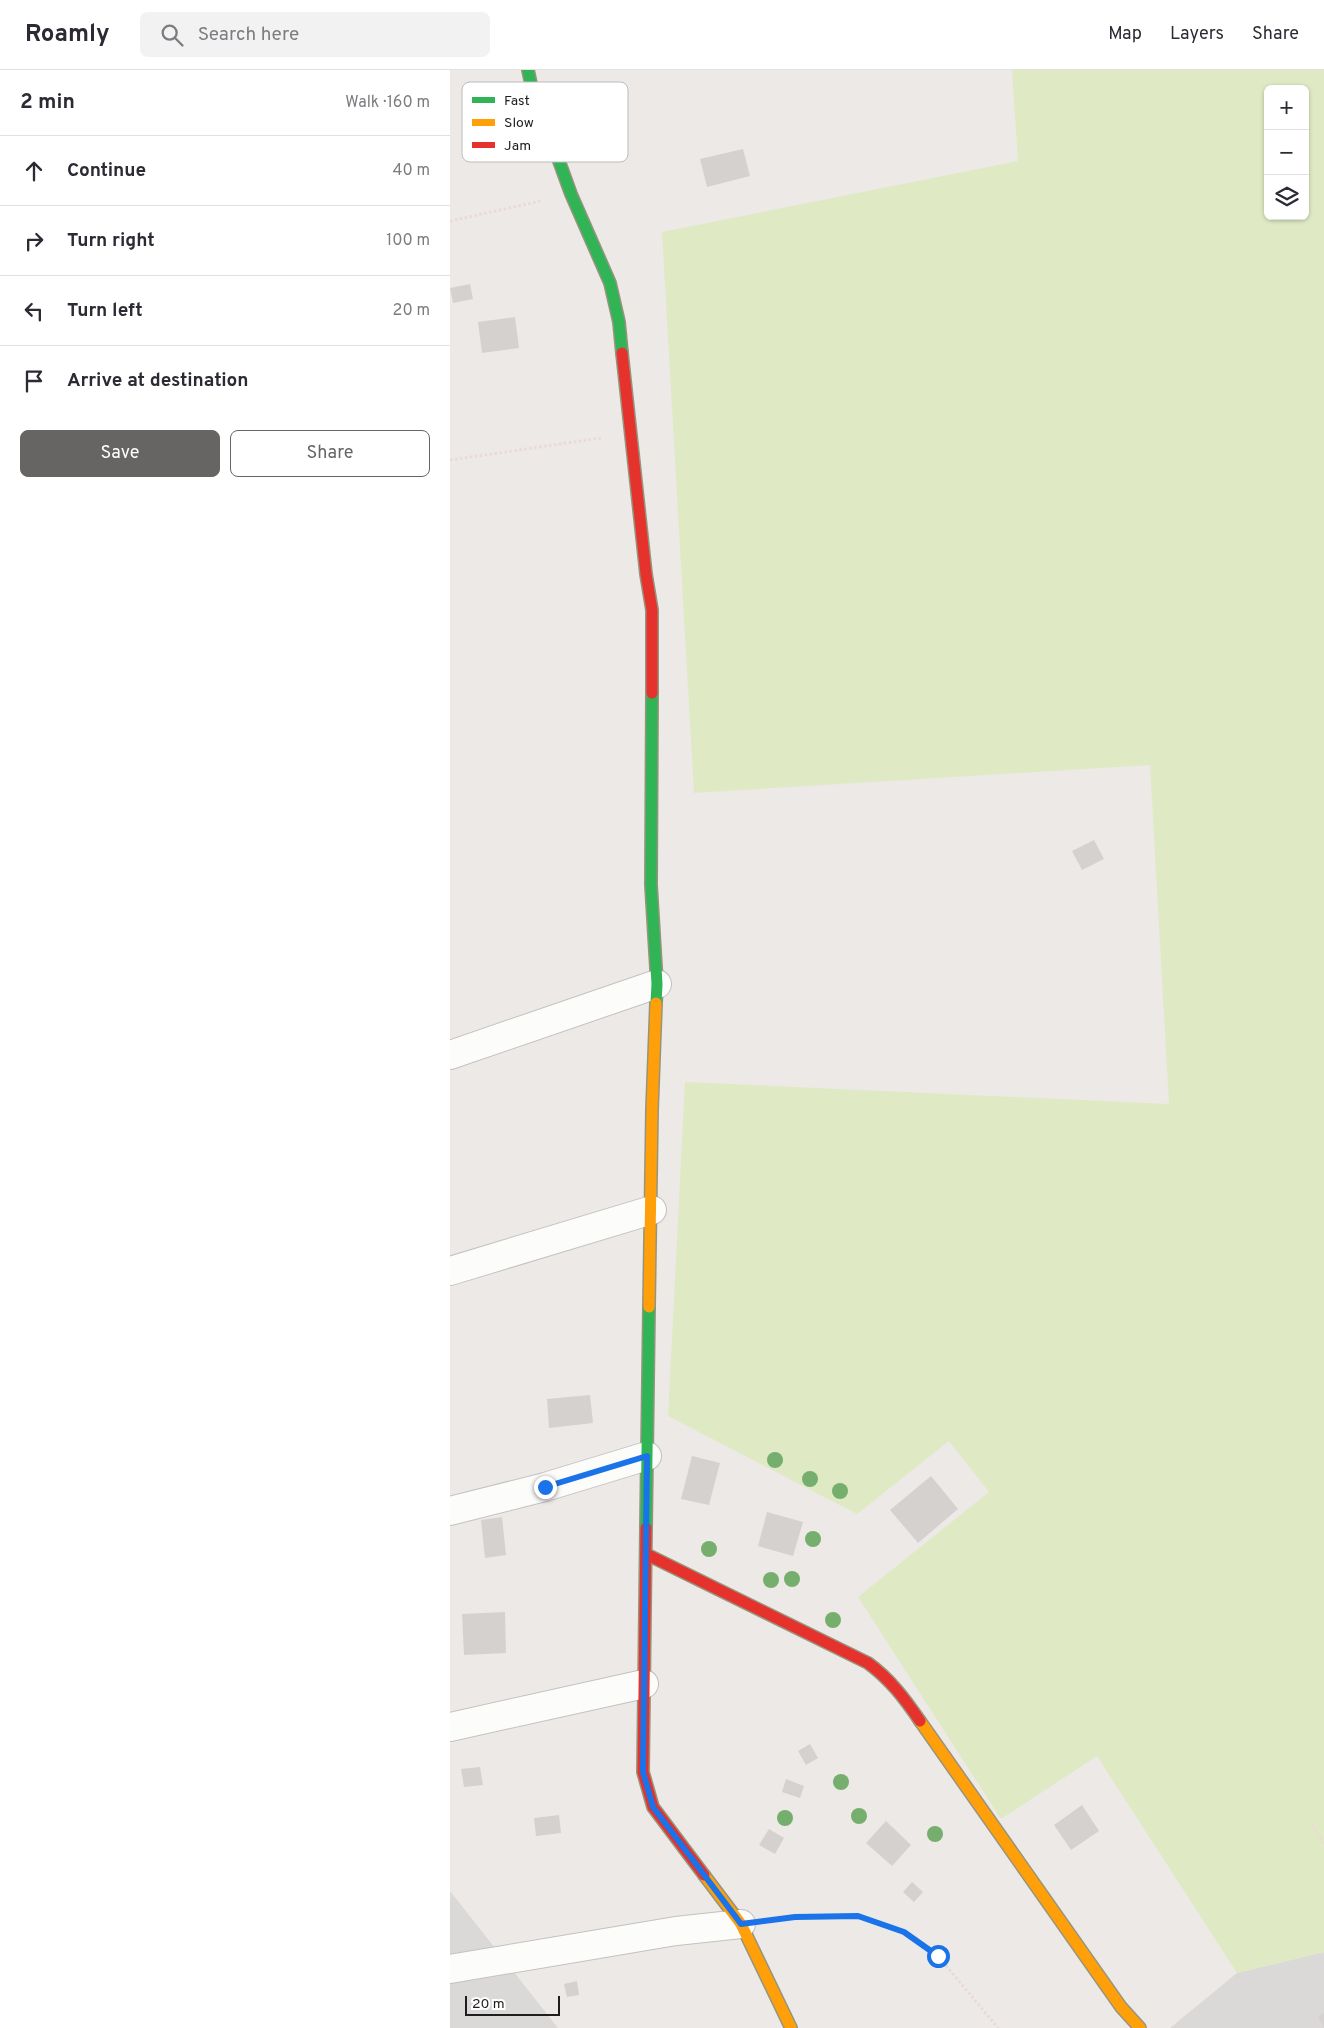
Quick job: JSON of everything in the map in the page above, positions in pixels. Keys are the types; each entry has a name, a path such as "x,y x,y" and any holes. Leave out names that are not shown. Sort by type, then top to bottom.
{"street":[{"path":"560,162 571,194 610,283 619,322 646,574 652,610 651,886 657,984 647,1456 643,1772 653,1807 741,1924 791,2028"},
{"path":"450,1055 657,984"},
{"path":"450,1271 652,1210"},
{"path":"450,1511 545,1487 647,1456"},
{"path":"646,1554 868,1663 883,1674 903,1696 1122,2007 1140,2028"},
{"path":"450,1727 644,1684"},
{"path":"450,1968 676,1931 741,1924"}],"path":[{"path":"450,221 571,194"},
{"path":"450,460 631,433"},
{"path":"1312,1825 1324,1843"},
{"path":"741,1924 795,1917 858,1916 904,1932 938,1956 998,2028"}],"shaded area":[{"path":"450,1891 558,2028 450,2028"},
{"path":"1324,1952 1324,2028 1170,2028 1237,1973"}],"green space":[{"path":"1012,70 1324,70 1324,1952 1237,1973 1097,1756 1001,1819 858,1597 989,1492 949,1441 857,1514 668,1416 685,1082 1169,1104 1150,765 694,793 662,232 1018,161"}],"building":[{"path":"743,149 750,176 707,187 700,159"},
{"path":"470,284 473,299 453,303 450,288"},
{"path":"515,317 519,348 482,353 478,322"},
{"path":"1094,840 1104,859 1082,870 1072,851"},
{"path":"590,1395 593,1423 549,1428 547,1399"},
{"path":"692,1456 720,1463 709,1505 681,1499"},
{"path":"931,1476 958,1509 918,1543 890,1510"},
{"path":"767,1512 803,1522 793,1556 758,1546"},
{"path":"502,1517 506,1555 485,1558 481,1520"},
{"path":"505,1612 506,1653 464,1655 462,1614"},
{"path":"810,1744 818,1758 806,1765 798,1751"},
{"path":"480,1767 483,1785 464,1787 461,1769"},
{"path":"786,1779 804,1786 800,1798 782,1792"},
{"path":"1082,1805 1099,1831 1071,1850 1054,1825"},
{"path":"559,1815 561,1833 536,1836 534,1818"},
{"path":"886,1821 911,1845 892,1866 866,1843"},
{"path":"769,1829 784,1838 775,1854 759,1845"},
{"path":"912,1882 923,1892 914,1902 903,1892"},
{"path":"577,1981 579,1995 567,1997 564,1984"},
{"path":"1324,2013 1324,2027 1318,2017"}],"traffic: fast":[{"path":"528,70 531,82"},
{"path":"559,162 571,194 610,283 619,322 622,353"},
{"path":"652,693 651,885 657,984 656,1003"},
{"path":"646,1528 649,1307"}],"traffic: slow":[{"path":"649,1307 652,1110 656,1003"},
{"path":"920,1721 1121,2007 1140,2028"},
{"path":"704,1875 741,1924 791,2028"}],"traffic: jam":[{"path":"622,353 646,574 652,610 652,693"},
{"path":"646,1528 643,1772 653,1807 704,1875"},
{"path":"646,1554 868,1663 897,1690 920,1721"}],"route":[{"path":"545,1487 647,1456 643,1772 653,1807 741,1924 795,1917 858,1916 904,1932 938,1956"}]}
